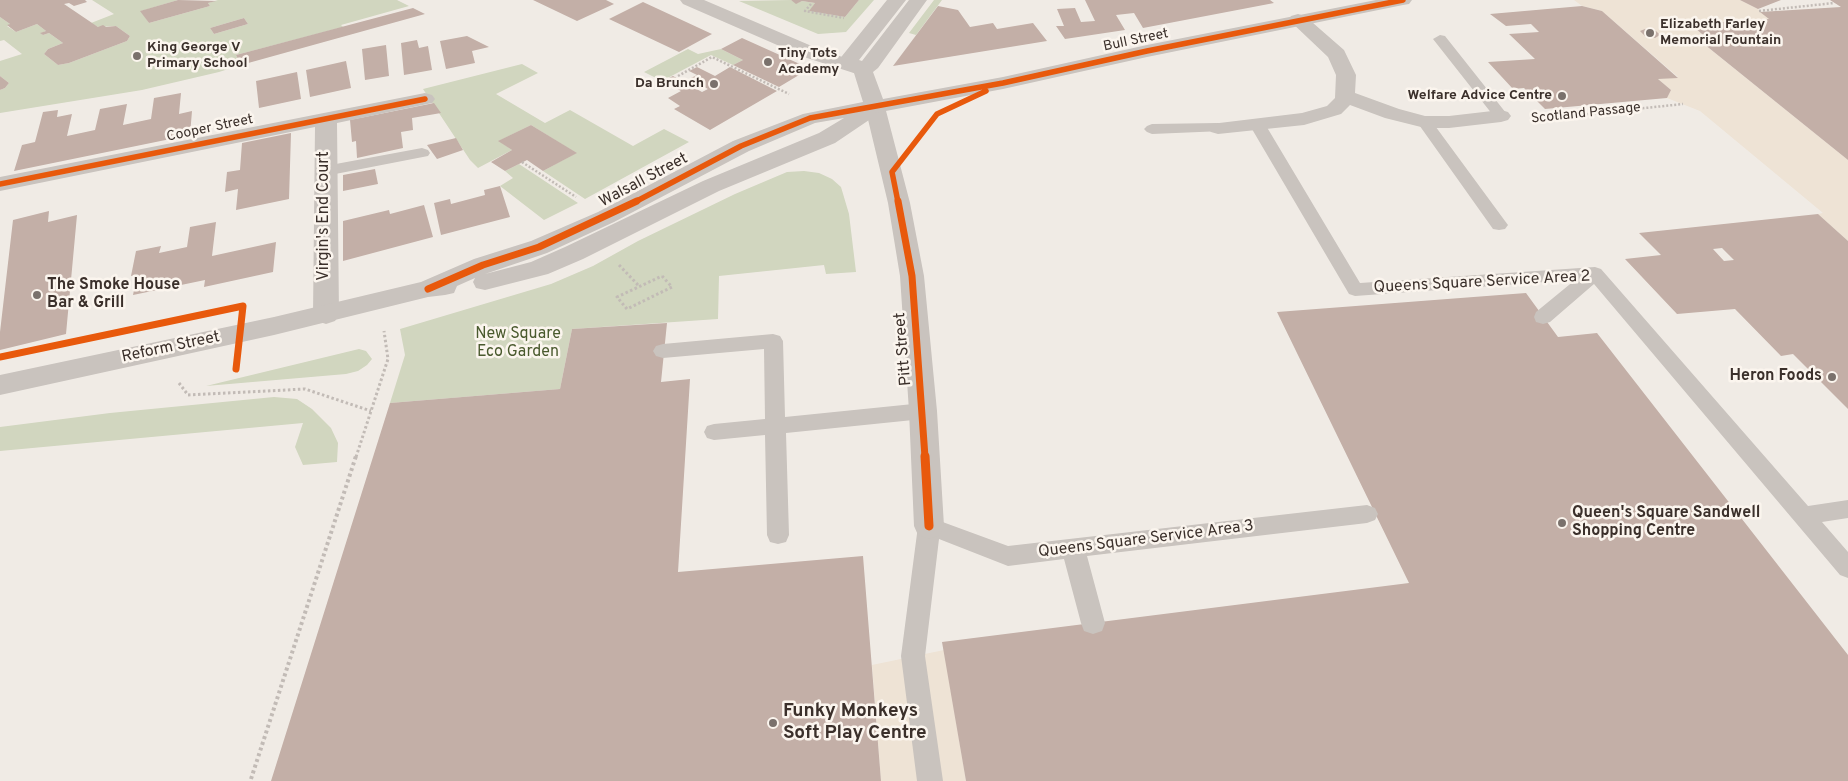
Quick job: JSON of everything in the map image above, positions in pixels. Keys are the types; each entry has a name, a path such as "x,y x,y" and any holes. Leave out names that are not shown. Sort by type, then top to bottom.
{"street":[{"path":"689,0 814,54 863,70 871,64 918,0"},
{"name":"Pitt Street","path":"897,0 848,61 863,70 875,107 899,203 912,276 923,411 929,526"},
{"name":"Bull Street","path":"875,107 1003,83 1298,20 1403,0"},
{"path":"1218,128 1304,118 1334,110 1345,99 1346,75 1337,54 1298,20"},
{"path":"1345,96 1392,114 1425,122 1449,122 1501,116"},
{"name":"Cooper Street","path":"1,188 424,98"},
{"name":"Walsall Street","path":"428,289 483,265 539,246 606,217 741,146 810,118 875,107"},
{"name":"Virgin's End Court","path":"326,118 326,315"},
{"name":"Reform Street","path":"0,384 326,315 428,289"}],"lane":[{"path":"1440,39 1501,116"},
{"path":"1425,122 1499,226"},
{"name":"Queens Square Service Area 2","path":"1258,124 1355,290 1595,273 1848,568"},
{"path":"1152,129 1218,128"},
{"path":"326,171 422,153"},
{"path":"1543,317 1595,273"},
{"path":"664,351 773,341 778,535"},
{"path":"714,432 923,411"},
{"path":"1803,516 1848,508"},
{"name":"Queens Square Service Area 3","path":"929,526 1008,556 1367,514"},
{"name":"Pitt Street","path":"929,526 913,656 930,781"},
{"path":"1073,548 1093,623"}],"path":[{"path":"1820,0 1825,4"},
{"path":"1759,11 1834,3"},
{"path":"811,4 805,11 847,18"},
{"path":"678,76 712,57 789,95"},
{"path":"522,162 579,200"},
{"path":"613,258 640,286"},
{"path":"662,276 672,287 627,309 617,297 640,286 662,276"},
{"path":"251,779 388,360 384,329"},
{"path":"179,383 188,395 305,389 371,411"}],"green space":[{"name":"King George V Primary School","path":"92,0 178,0 141,11 149,23 210,6 208,3 218,0 397,0 409,6 341,25 343,27 236,55 241,65 219,72 142,90 0,113 0,90 9,83 0,76 0,61 22,54 4,40 0,41 0,17 10,24 7,26 16,32 37,24 46,31 41,33 43,35 49,33 63,43 48,49 44,54 58,65 69,63 127,41 130,36 116,26 98,27 91,23 114,14","holes":["244,18 248,24 214,34 210,28"]},
{"path":"791,0 797,3 802,1 815,3 810,11 845,17 859,0 874,0 846,32 818,34 739,1"},
{"path":"934,0 942,0 916,35 909,33"},
{"path":"688,49 698,54 721,49 743,60 733,65 711,55 662,81 644,72"},
{"path":"522,64 538,73 496,94 545,123 570,110 633,146 664,129 689,142 585,199 543,171 576,153 531,125 499,141 512,150 478,168 470,160 423,89"},
{"path":"519,164 578,203 544,220 500,186 513,178 505,171"},
{"name":"New Square Eco Garden","path":"804,171 819,173 832,179 841,187 849,214 856,272 826,274 824,265 719,276 718,319 572,329 560,389 390,403 405,355 400,329 551,284 593,266 638,241 735,194 787,172"},
{"path":"359,349 366,351 372,359 358,371 346,374 206,386"},
{"path":"274,397 297,399 312,409 331,428 338,443 337,462 303,465 295,447 303,423 0,451 0,427 110,413"}],"shaded area":[{"path":"1574,0 1740,0 1758,9 1769,19 1691,25 1714,44 1705,45 1848,160 1848,241 1818,214 1823,213 1700,111 1667,98 1671,90 1658,79 1678,77 1602,11 1582,6"},
{"path":"944,650 966,781 881,781 872,665"}],"building":[{"name":"King George V Primary School","path":"0,0 85,0 87,2 74,6 69,3 64,4 98,27 103,25 106,27 116,26 130,36 127,41 69,63 58,65 44,54 48,49 63,43 49,33 43,35 40,33 46,31 37,24 16,32 7,25 10,24 0,17"},
{"path":"178,0 216,1 208,3 210,6 149,23 140,11"},
{"path":"533,0 606,0 614,4 577,21"},
{"path":"791,0 859,0 845,17 809,11 815,3 802,1 796,4"},
{"path":"1085,0 1270,0 1274,3 1143,28 1134,13 1116,15 1125,30 1065,39 1056,26 1064,26 1057,9 1075,8 1081,22 1095,21"},
{"path":"1740,0 1781,0 1758,9"},
{"path":"1830,0 1848,0 1848,160 1704,44 1714,44 1690,24 1769,19 1760,12 1841,7"},
{"path":"643,2 712,34 679,52 609,19"},
{"path":"938,6 958,10 970,27 993,23 997,29 1033,23 1047,41 893,66"},
{"path":"1582,6 1602,11 1678,78 1658,79 1671,90 1667,98 1545,109 1524,88 1513,89 1488,62 1535,59 1509,34 1539,32 1531,24 1506,26 1490,14"},
{"path":"413,8 425,14 241,65 236,55"},
{"path":"244,18 248,24 214,34 210,28"},
{"name":"Elizabeth Farley Memorial Fountain","path":"1645,29 1656,31 1660,35 1655,38 1645,36 1640,31"},
{"path":"467,36 489,47 472,51 475,63 446,69 440,41"},
{"name":"Tiny Tots Academy","path":"742,38 802,65 804,72 779,87 733,65 743,60 721,49"},
{"path":"417,40 419,48 428,46 432,70 404,75 401,43"},
{"path":"386,45 389,76 365,80 362,49"},
{"path":"346,61 351,88 310,97 306,70"},
{"path":"697,67 715,76 730,67 777,91 710,130 674,109 680,106 668,98 681,91 662,81 673,76 702,92 708,89 689,79 697,75 689,71"},
{"path":"297,72 301,99 259,108 256,81"},
{"path":"0,76 9,83 0,90"},
{"path":"181,93 179,114 192,111 190,135 14,171 22,145 35,142 43,112 58,110 57,117 72,114 67,136 95,130 100,109 127,104 123,125 151,119 154,98"},
{"path":"434,103 441,113 412,118 413,130 401,132 403,148 357,158 356,141 352,142 350,120"},
{"path":"531,125 577,153 543,171 527,160 505,171 491,162 512,150 498,141"},
{"path":"291,133 289,199 236,210 238,189 225,192 227,172 240,170 242,143"},
{"path":"456,138 463,150 437,159 427,145"},
{"path":"375,169 378,184 343,191 343,175"},
{"path":"500,186 510,217 441,235 434,203 450,199 451,204 485,195 484,190"},
{"path":"424,205 433,237 343,261 343,221 389,210 390,214"},
{"name":"The Smoke House Bar & Grill","path":"49,211 48,222 77,215 66,334 0,350 0,332 13,220"},
{"path":"1818,214 1848,241 1848,409 1793,354 1781,356 1735,309 1677,314 1625,259 1661,255 1639,233","holes":["1722,248 1734,260 1724,261 1713,249"]},
{"path":"216,222 212,256 276,242 273,272 204,287 205,280 133,295 137,275 131,276 136,251 161,246 159,253 187,247 190,227"},
{"name":"Queen's Square Sandwell Shopping Centre","path":"1526,293 1558,337 1597,333 1848,655 1848,781 966,781 942,642 1409,583 1277,312"},
{"path":"667,323 661,382 690,379 678,572 863,556 881,781 271,781 390,403 560,389 572,329"}],"cycle path":[{"path":"428,289 483,265 539,247 606,217 741,146 810,118 1003,83 1147,51 1403,0"},
{"path":"929,526 923,411 912,276 892,172 937,114 986,91"},
{"path":"0,184 425,99"},
{"path":"0,357 243,306 236,369"}],"place":[{"name":"Elizabeth Farley Memorial Fountain","path":"1650,33"},
{"name":"King George V Primary School","path":"137,56"},
{"name":"Tiny Tots Academy","path":"768,62"},
{"name":"Da Brunch","path":"714,84"},
{"name":"Welfare Advice Centre","path":"1562,96"},
{"name":"The Smoke House Bar & Grill","path":"37,295"},
{"name":"Heron Foods","path":"1832,377"},
{"name":"Queen's Square Sandwell Shopping Centre","path":"1562,523"},
{"name":"Funky Monkeys Soft Play Centre","path":"773,723"}]}
